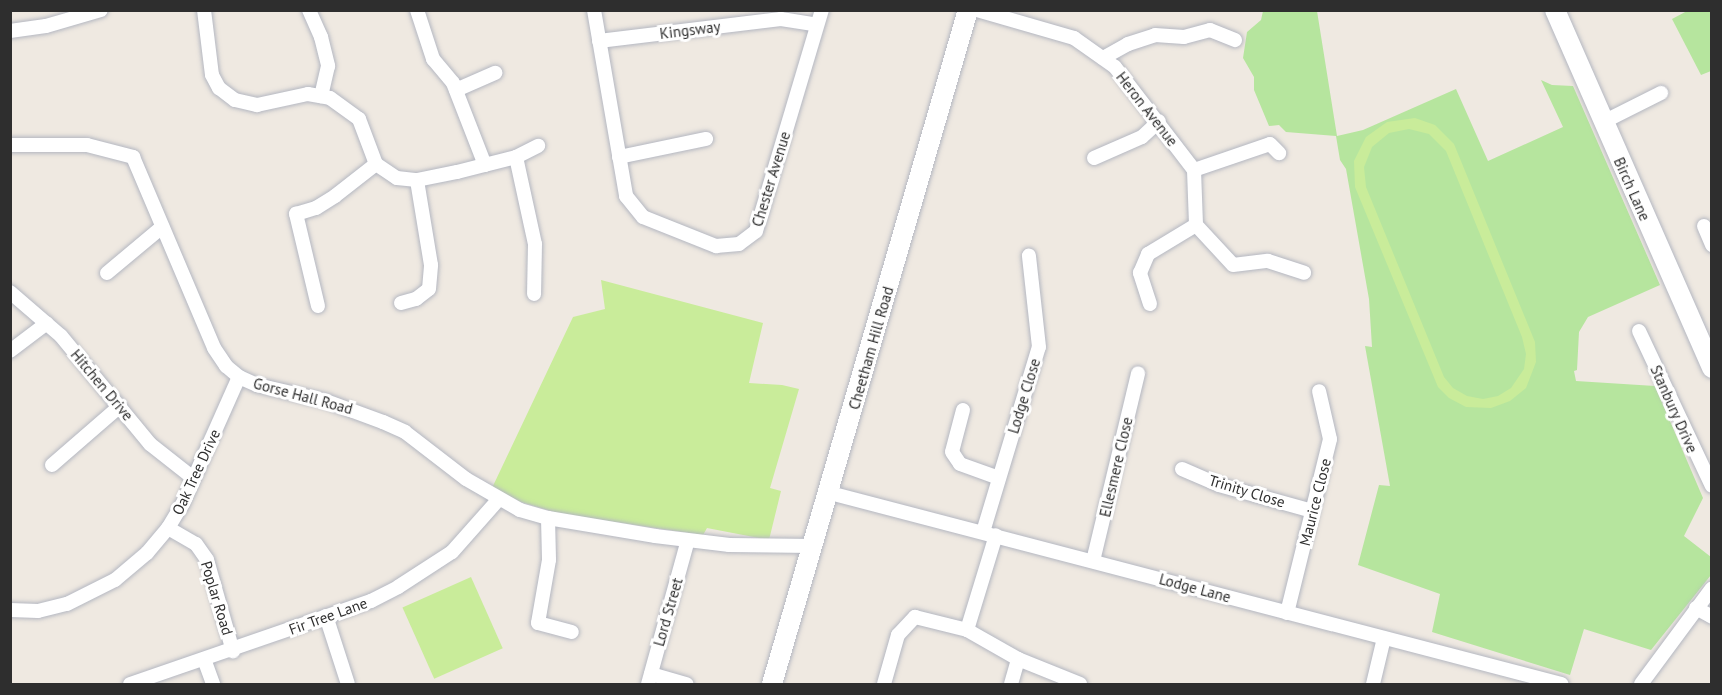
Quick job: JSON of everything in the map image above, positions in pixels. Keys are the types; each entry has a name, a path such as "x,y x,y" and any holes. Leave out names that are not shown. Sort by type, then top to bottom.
{"main road":[{"name":"Cheetham Hill Road","path":"772,684 830,493 968,10"},
{"name":"Birch Lane","path":"1555,10 1709,356"}],"street":[{"path":"10,31 46,26 100,10"},
{"path":"204,10 212,75 219,88 235,100 257,105 308,94 330,98 359,119 376,164 397,178 417,180 485,165 516,157 538,146"},
{"path":"309,10 321,37 328,66 321,96"},
{"path":"417,10 433,59 453,83 485,165"},
{"name":"Chester Avenue","path":"594,10 626,196 643,217 716,246 739,244 756,231 822,10"},
{"name":"Heron Avenue","path":"977,10 1074,38 1103,58 1115,67 1159,121 1194,170"},
{"name":"Kingsway","path":"599,41 781,19 817,25"},
{"path":"1103,58 1128,44 1155,35 1184,37 1210,30 1234,40"},
{"path":"456,90 495,73"},
{"path":"1603,122 1661,93"},
{"path":"1094,158 1142,137 1159,121"},
{"path":"619,157 706,139"},
{"path":"1279,153 1270,144 1194,170 1196,225 1233,265 1268,261 1304,273"},
{"name":"Gorse Hall Road","path":"10,145 87,146 133,157 214,348 226,366 239,377 257,385 337,404 405,432 498,500 520,510 548,518 688,540 757,547 814,546"},
{"path":"516,157 535,244 534,294"},
{"path":"318,306 295,209 316,208 376,164"},
{"path":"401,303 416,299 429,289 431,265 417,180"},
{"path":"1150,304 1140,273 1148,254 1196,225"},
{"path":"1704,226 1712,245"},
{"path":"108,273 162,227"},
{"name":"Lodge Close","path":"967,630 990,534 999,478 1039,347 1029,256"},
{"name":"Hitchen Drive","path":"10,292 61,336 150,444 193,478"},
{"path":"10,351 47,324"},
{"name":"Stanbury Drive","path":"1639,332 1712,486"},
{"name":"Ellesmere Close","path":"1093,561 1138,373"},
{"name":"Oak Tree Drive","path":"10,610 38,611 67,604 115,580 147,553 168,528 182,505 239,377"},
{"name":"Maurice Close","path":"1287,613 1330,439 1319,391"},
{"path":"52,465 120,406"},
{"path":"963,410 952,452 960,464 999,478"},
{"name":"Trinity Close","path":"1182,469 1220,485 1312,511"},
{"name":"Lodge Lane","path":"830,493 1561,684"},
{"name":"Fir Tree Lane","path":"130,684 232,651 371,601 452,552 498,500"},
{"path":"548,518 549,560 538,623 572,632"},
{"name":"Poplar Road","path":"168,528 196,544 207,560 232,651"},
{"name":"Lord Street","path":"649,679 688,540"},
{"path":"1641,684 1712,588"},
{"path":"1696,608 1712,617"},
{"path":"326,616 348,684"},
{"path":"884,684 897,635 915,617 967,630 1018,659 1080,684"},
{"path":"1373,684 1384,638"},
{"path":"204,659 213,684"},
{"path":"1011,684 1018,659"},
{"path":"649,679 687,684"}],"green space":[{"path":"1263,11 1317,11 1337,136 1363,130 1456,89 1488,161 1563,127 1541,80 1552,85 1573,86 1660,285 1588,317 1579,332 1577,370 1574,371 1576,381 1655,386 1703,498 1684,536 1711,557 1711,575 1651,650 1584,629 1570,675 1432,632 1440,594 1358,565 1379,485 1390,486 1365,346 1372,347 1369,299 1346,169 1340,160 1336,136 1286,132 1279,125 1269,126 1254,90 1254,77 1243,58 1247,32 1261,20"},
{"path":"1687,11 1711,11 1711,71 1701,75 1672,19"},
{"path":"1415,118 1435,125 1454,144 1535,342 1536,362 1526,388 1510,401 1491,408 1466,407 1449,398 1438,387 1355,187 1354,161 1366,137 1387,122","holes":["1409,129 1429,134 1446,151 1522,337 1526,354 1524,369 1511,388 1498,396 1483,399 1467,396 1453,388 1444,377 1366,187 1364,167 1372,147 1389,133"]},
{"path":"601,280 763,323 749,383 782,385 799,389 770,488 781,491 769,540 707,528 703,535 561,514 521,502 492,488 573,317 605,309"},
{"path":"471,577 503,648 434,679 402,608"}]}
